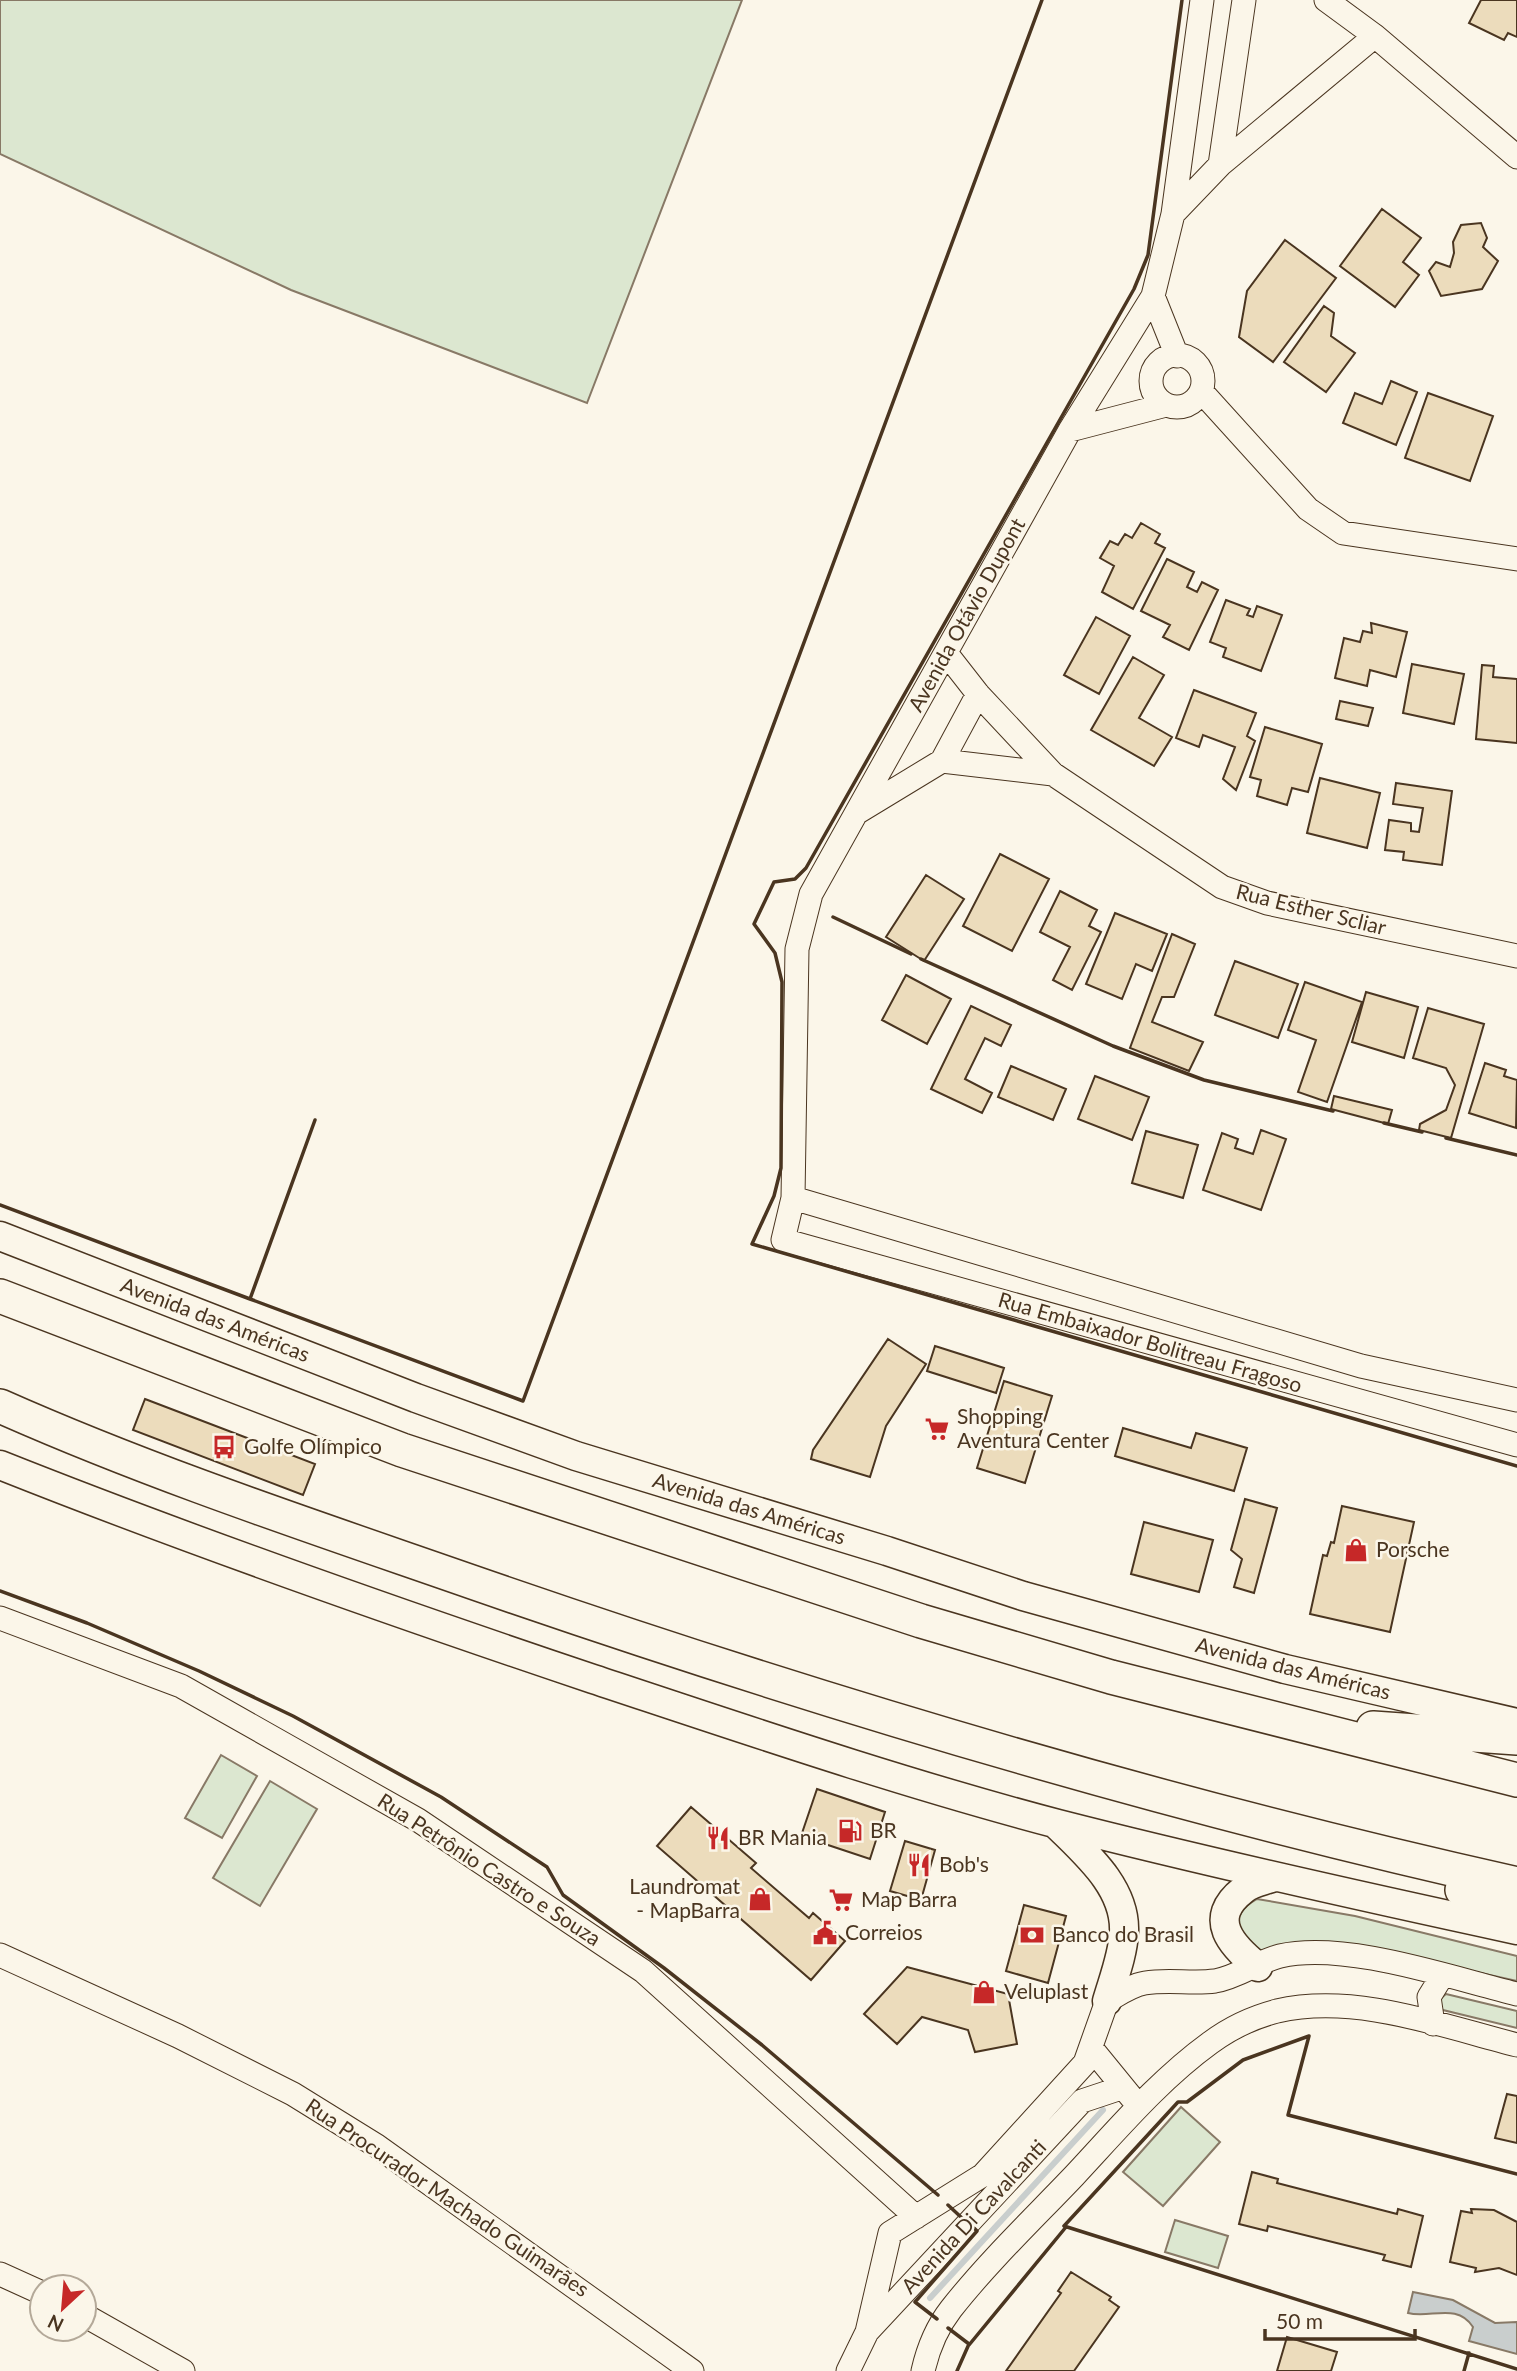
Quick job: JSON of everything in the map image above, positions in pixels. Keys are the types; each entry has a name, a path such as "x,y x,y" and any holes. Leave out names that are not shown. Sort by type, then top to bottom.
{"highway":[{"path":"0,1296 402,1450 920,1621 1111,1678 1517,1780"},
{"path":"0,1406 202,1487 581,1620 720,1665 982,1746 1381,1853 1517,1884"},
{"path":"1312,1729 1345,1726 1517,1738"},
{"path":"1381,1853 1395,1864 1428,1880 1517,1909"}],"main road":[{"name":"Avenida das Américas","path":"0,1237 416,1398 576,1456 887,1551 1023,1596 1285,1669 1517,1723"},
{"path":"0,1465 175,1535 366,1604 747,1730 1054,1822 1274,1877 1517,1930"},
{"path":"1054,1822 1093,1861 1118,1898 1124,1913 1124,1934 1107,2001"},
{"path":"1258,1967 1235,1948 1227,1937 1224,1923 1228,1910 1243,1889 1274,1877"}],"street":[{"name":"Avenida Otávio Dupont","path":"783,1240 793,1198 797,948 811,894 1070,430 1153,296 1173,214 1202,0"},
{"path":"1220,165 1244,0"},
{"path":"1326,0 1375,36 1517,157"},
{"path":"1173,214 1220,165 1375,36"},
{"path":"1153,296 1177,356"},
{"path":"1070,430 1166,405 1183,406 1197,398 1201,391 1202,374 1198,367 1185,357 1177,356 1160,361 1152,376 1154,393 1166,405"},
{"path":"1201,391 1308,509 1343,533 1517,559"},
{"name":"Rua Esther Scliar","path":"946,653 978,694 1053,774 1222,887 1267,903 1517,956"},
{"path":"855,814 942,761 978,694"},
{"name":"Rua Esther Scliar","path":"942,761 1053,774"},
{"name":"Rua Embaixador Bolitreau Fragoso","path":"793,1198 1361,1366 1517,1401"},
{"name":"Rua Embaixador Bolitreau Fragoso","path":"783,1240 1517,1445"},
{"path":"1356,1400 1361,1366"},
{"name":"Rua Petrônio Castro e Souza","path":"0,1618 181,1686 418,1820 643,1971 916,2217"},
{"path":"1107,2001 1144,1983 1216,1981 1258,1967 1278,1956 1306,1954 1357,1956 1517,1994"},
{"name":"Rua Procurador Machado Guimarães","path":"0,1955 178,2036 293,2094 377,2146 692,2371"},
{"path":"1433,2024 1429,1997 1442,1976"},
{"name":"Avenida Di Cavalcanti","path":"848,2371 867,2332 890,2233 983,2175 1085,2063 1107,2001"},
{"path":"923,2371 927,2352 946,2316 1017,2236 1141,2105 1196,2054 1240,2025 1277,2011 1322,2006 1365,2009 1517,2045"},
{"path":"1092,2049 1121,2088 1141,2105"},
{"name":"Avenida Di Cavalcanti","path":"867,2332 1082,2101 1121,2088"},
{"path":"0,2274 28,2287"},
{"path":"98,2323 183,2371"}],"green space":[{"path":"0,0 742,0 587,403 291,290 0,154"},
{"path":"221,1755 257,1776 222,1838 185,1818"},
{"path":"270,1781 317,1809 260,1906 213,1878"},
{"path":"1257,1899 1355,1916 1517,1956 1517,1981 1363,1947 1263,1951 1251,1948 1235,1928 1242,1911"},
{"path":"1446,1994 1517,2011 1517,2028 1443,2010 1439,2005 1440,1999"},
{"path":"1181,2107 1220,2142 1163,2206 1123,2172"},
{"path":"1175,2220 1228,2236 1218,2268 1165,2252"}],"shaded area":[{"path":"1413,2292 1453,2300 1495,2323 1517,2322 1517,2354 1469,2341 1473,2327 1467,2319 1459,2315 1408,2313"}],"building":[{"path":"1481,0 1517,0 1517,37 1508,33 1504,40 1469,23"},
{"path":"1382,209 1421,238 1403,262 1419,275 1395,307 1340,266"},
{"path":"1481,223 1487,238 1483,247 1498,261 1482,289 1441,296 1429,271 1436,262 1450,267 1454,253 1453,242 1461,225"},
{"path":"1285,240 1336,278 1273,362 1239,337 1247,291"},
{"path":"1324,306 1334,313 1331,336 1355,353 1326,392 1284,362"},
{"path":"1391,381 1417,392 1396,445 1343,423 1355,393 1382,404"},
{"path":"1428,393 1493,416 1470,481 1405,458"},
{"path":"1141,523 1160,534 1155,543 1165,548 1133,609 1102,592 1114,566 1100,558 1110,541 1118,545 1125,534 1132,538"},
{"path":"1167,559 1194,572 1187,587 1197,592 1202,582 1218,590 1189,650 1163,637 1170,625 1141,611"},
{"path":"1226,600 1250,609 1247,615 1253,617 1257,606 1282,615 1261,671 1223,657 1226,648 1210,642"},
{"path":"1096,617 1130,636 1099,694 1064,675"},
{"path":"1371,623 1407,632 1396,677 1370,670 1367,686 1335,678 1344,638 1360,642 1363,631 1372,633"},
{"path":"1133,657 1164,675 1139,718 1172,737 1154,766 1091,730"},
{"path":"1412,664 1464,674 1454,724 1403,713"},
{"path":"1482,665 1494,666 1493,677 1517,679 1517,743 1476,739"},
{"path":"1194,690 1256,713 1247,736 1255,741 1236,790 1223,779 1235,747 1203,735 1199,747 1176,738"},
{"path":"1340,701 1373,708 1368,726 1336,719"},
{"path":"1265,727 1322,744 1308,792 1292,788 1287,805 1257,796 1261,780 1250,777"},
{"path":"1320,778 1380,793 1367,848 1307,833"},
{"path":"1396,783 1452,791 1442,865 1403,860 1404,852 1385,850 1389,820 1411,823 1411,831 1419,832 1423,808 1393,804"},
{"path":"1000,854 1049,879 1012,951 963,926"},
{"path":"926,875 964,899 924,961 886,937"},
{"path":"1060,891 1097,910 1089,926 1101,932 1072,990 1053,980 1070,947 1040,932"},
{"path":"1115,913 1167,934 1152,971 1136,964 1122,999 1086,984"},
{"path":"1172,934 1195,944 1174,997 1162,997 1152,1022 1203,1042 1189,1071 1130,1048"},
{"path":"1235,961 1298,984 1278,1038 1215,1015"},
{"path":"906,975 951,999 927,1044 882,1020"},
{"path":"1305,982 1362,1002 1327,1102 1298,1092 1316,1040 1288,1030"},
{"path":"1366,992 1418,1007 1404,1058 1352,1042"},
{"path":"971,1006 1011,1025 1001,1046 985,1038 965,1079 992,1093 982,1113 931,1089"},
{"path":"1428,1008 1484,1024 1451,1138 1419,1130 1420,1124 1446,1110 1455,1085 1446,1068 1413,1058"},
{"path":"1485,1063 1506,1070 1504,1076 1517,1080 1516,1128 1469,1113"},
{"path":"1011,1066 1066,1089 1053,1120 998,1097"},
{"path":"1095,1076 1149,1097 1132,1140 1078,1119"},
{"path":"1334,1096 1392,1110 1388,1124 1331,1109"},
{"path":"1261,1130 1286,1139 1261,1210 1203,1190 1222,1133 1238,1139 1235,1148 1253,1154"},
{"path":"1146,1131 1198,1145 1183,1198 1132,1183"},
{"path":"888,1339 926,1364 886,1426 870,1477 811,1459 813,1450"},
{"path":"935,1346 1004,1368 996,1393 927,1371"},
{"path":"1004,1381 1052,1396 1025,1483 977,1468"},
{"name":"Golfe Olímpico","path":"145,1399 315,1464 303,1495 133,1430"},
{"path":"1123,1428 1191,1448 1196,1433 1247,1448 1234,1491 1115,1456"},
{"path":"1245,1499 1277,1508 1254,1593 1234,1587 1242,1559 1231,1550"},
{"path":"1342,1506 1414,1522 1390,1632 1310,1614 1323,1555 1327,1556 1331,1542 1334,1543"},
{"path":"1144,1522 1213,1540 1199,1592 1131,1574"},
{"path":"817,1789 885,1812 870,1859 801,1836"},
{"path":"691,1807 756,1863 751,1868 809,1918 813,1913 845,1941 811,1980 657,1846"},
{"path":"905,1841 935,1850 921,1900 890,1891"},
{"path":"1024,1905 1066,1916 1048,1983 1006,1971"},
{"path":"907,1967 1008,1994 1017,2044 975,2052 968,2030 922,2017 897,2044 864,2014"},
{"path":"1507,2094 1517,2096 1517,2143 1495,2138"},
{"path":"1252,2172 1278,2179 1277,2183 1397,2214 1398,2209 1423,2216 1411,2267 1383,2260 1385,2255 1268,2226 1267,2231 1239,2224"},
{"path":"1471,2209 1494,2210 1517,2222 1517,2275 1499,2268 1475,2272 1476,2268 1450,2262 1461,2211 1472,2213"},
{"path":"1071,2272 1111,2297 1109,2300 1119,2307 1074,2371 1006,2371 1061,2293 1058,2291"},
{"path":"1287,2337 1337,2352 1331,2371 1277,2371"}],"waterway":[{"path":"930,2298 1103,2110"}],"wall":[{"path":"315,1120 250,1299 523,1401 1042,0"},
{"path":"1182,0 1148,255 1134,289 806,868 795,879 774,882 754,924 775,953 782,982 781,1168 774,1196 752,1244 1517,1466"},
{"path":"833,917 911,954"},
{"path":"921,959 1113,1046 1204,1080 1333,1111"},
{"path":"1384,1123 1422,1132"},
{"path":"1446,1138 1517,1155"},
{"path":"0,1205 250,1299"},
{"path":"0,1591 87,1623 199,1671 293,1716 441,1797 547,1867 563,1895 664,1968 762,2045 938,2195"},
{"path":"1517,2174 1288,2115 1309,2036 1243,2060 1187,2102 1178,2102 1064,2226 1517,2369"},
{"path":"948,2205 963,2219"},
{"path":"969,2345 1066,2227"},
{"path":"937,2319 915,2302 977,2231 974,2228"},
{"path":"948,2328 969,2344 957,2371"},
{"path":"1464,2371 1467,2353"}],"place":[{"name":"Shopping Aventura Center","path":"937,1429"},
{"name":"Golfe Olímpico","path":"224,1447"},
{"name":"Porsche","path":"1356,1550"},
{"name":"BR","path":"850,1831"},
{"name":"BR Mania","path":"718,1838"},
{"name":"Bob's","path":"919,1865"},
{"name":"Laundromat - MapBarra","path":"760,1899"},
{"name":"Map Barra","path":"841,1900"},
{"name":"Correios","path":"825,1933"},
{"name":"Banco do Brasil","path":"1032,1935"},
{"name":"Veluplast","path":"984,1992"}]}
